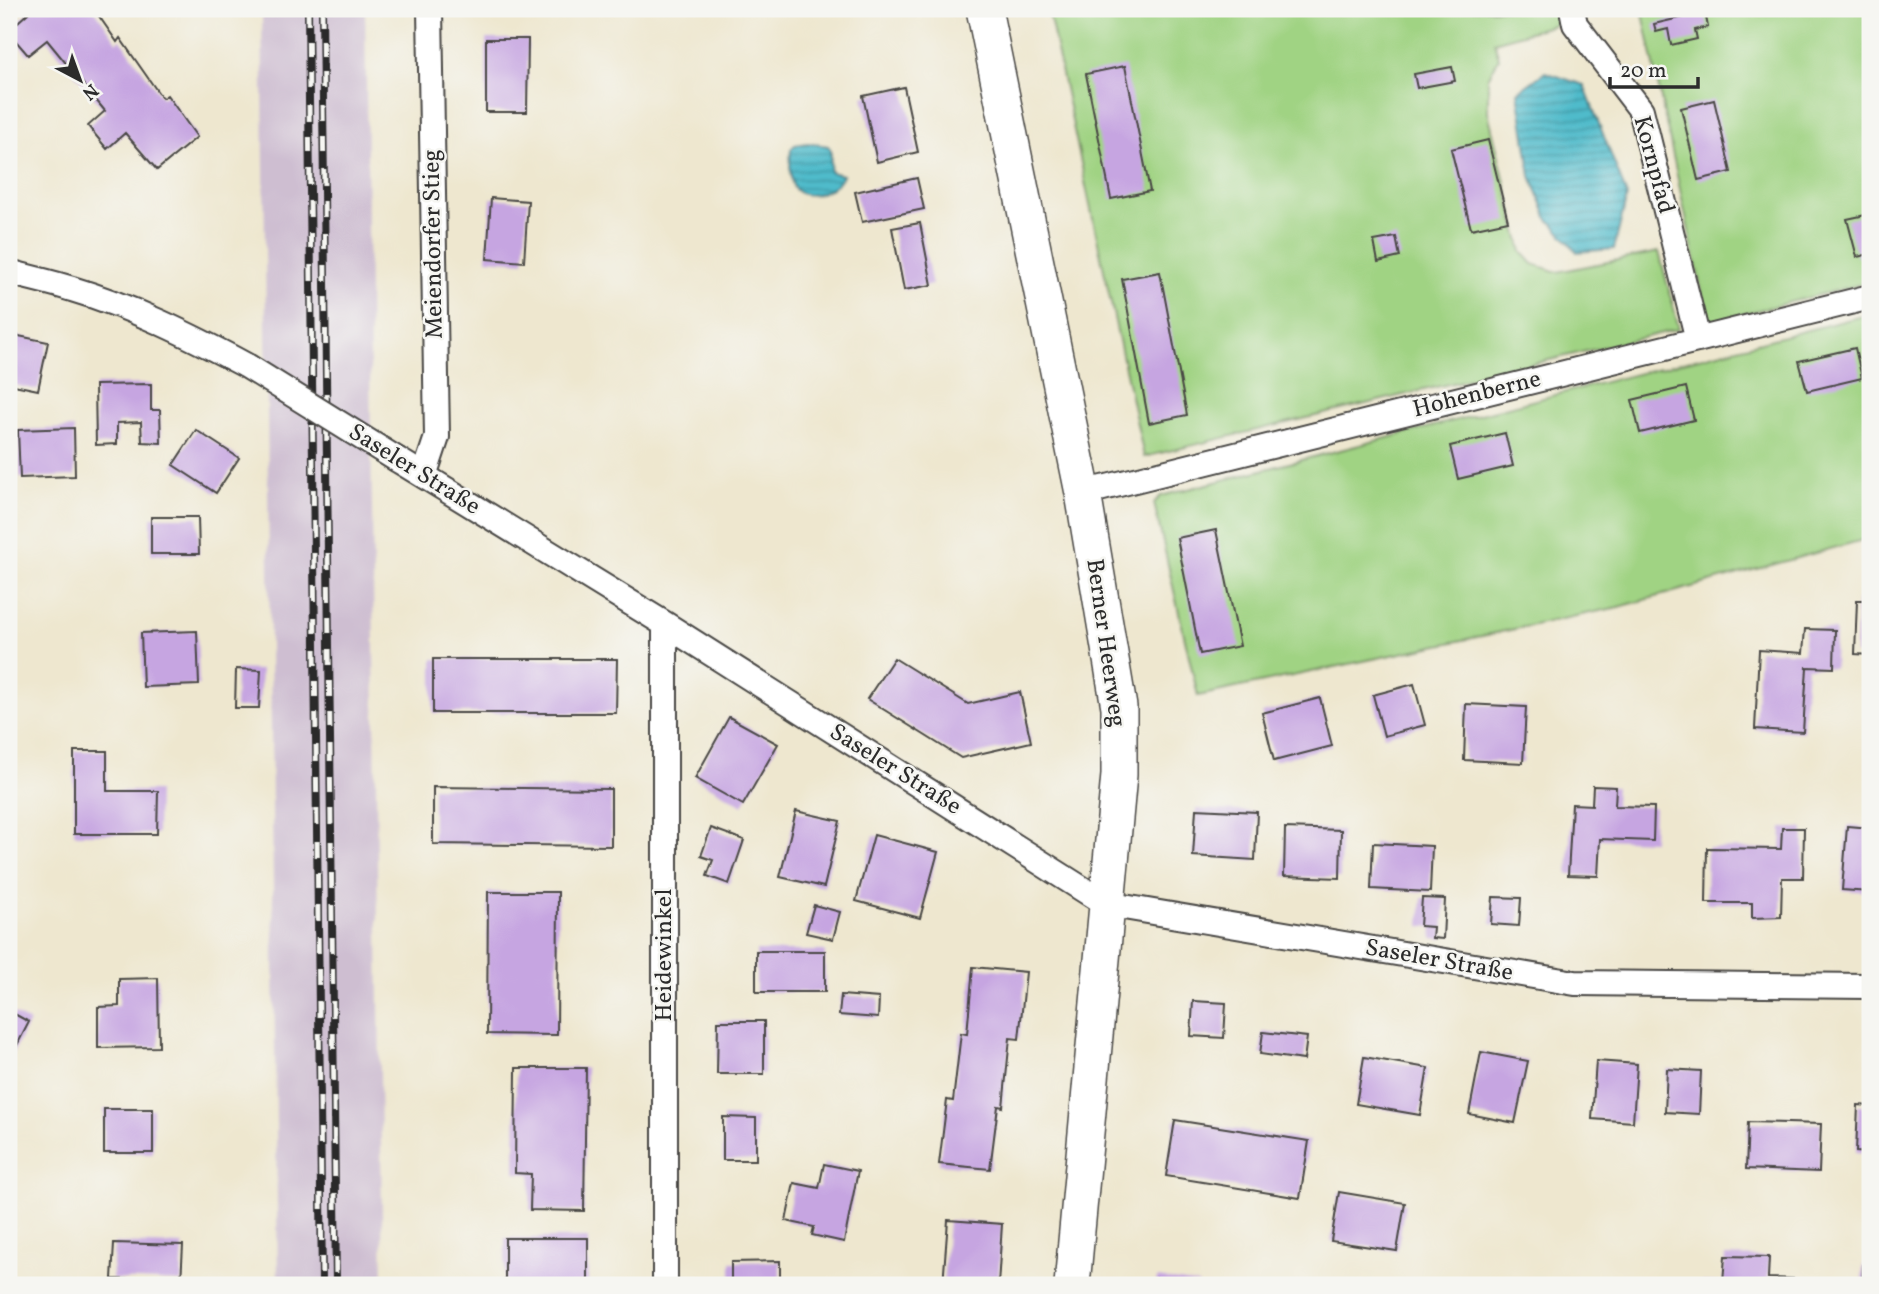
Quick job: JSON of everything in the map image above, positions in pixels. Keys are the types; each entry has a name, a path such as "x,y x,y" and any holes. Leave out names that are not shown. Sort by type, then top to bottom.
{"main road":[{"name":"Berner Heerweg","path":"984,9 1083,493 1119,707 1119,775 1072,1285"}],"street":[{"name":"Meiendorfer Stieg","path":"424,476 437,437 430,9"},
{"name":"Kornpfad","path":"1572,9 1575,24 1641,110 1698,340"},
{"name":"Saseler Straße","path":"9,272 73,289 124,308 198,340 247,366 666,624 1106,904 1575,983 1870,986"},
{"name":"Hohenberne","path":"1083,493 1870,297"},
{"name":"Heidewinkel","path":"665,1285 666,624"}],"shaded area":[{"path":"262,9 365,9 383,1285 278,1285"}],"green space":[{"path":"1048,9 1554,9 1557,24 1494,42 1499,58 1488,78 1488,112 1522,252 1533,264 1557,272 1659,252 1679,329 1144,457"},
{"path":"1642,9 1870,9 1870,282 1711,322 1707,317"},
{"path":"1870,314 1870,538 1619,607 1198,696 1154,503 1161,496"}],"water":[{"path":"1545,72 1584,85 1627,196 1614,249 1577,252 1547,217 1531,176 1518,92"},
{"path":"808,143 828,146 831,150 830,172 843,175 829,189 807,195 793,186 790,164 791,149 795,145"}],"building":[{"path":"23,9 94,9 117,42 120,38 162,98 167,95 197,137 157,170 125,133 107,149 88,126 105,111 47,40 28,55 9,33 28,13"},
{"path":"1705,12 1708,27 1695,30 1697,39 1671,45 1668,29 1656,32 1654,24"},
{"path":"486,39 528,39 527,112 486,112"},
{"path":"1125,66 1150,191 1111,199 1086,74"},
{"path":"1452,67 1455,81 1417,88 1414,74"},
{"path":"904,87 918,152 877,162 863,96"},
{"path":"1714,100 1731,172 1698,180 1681,108"},
{"path":"1488,140 1508,221 1471,229 1451,149"},
{"path":"917,178 924,209 862,222 855,192"},
{"path":"491,198 528,201 524,262 487,259"},
{"path":"1870,214 1870,254 1857,257 1847,219"},
{"path":"920,223 932,285 904,290 892,228"},
{"path":"1396,237 1400,257 1378,262 1374,241"},
{"path":"1160,272 1187,415 1149,423 1122,279"},
{"path":"9,334 48,342 38,390 9,384"},
{"path":"1855,348 1862,378 1807,391 1799,361"},
{"path":"151,384 151,410 160,410 161,443 142,442 141,422 117,423 117,444 96,445 95,385"},
{"path":"1686,387 1694,420 1640,433 1632,400"},
{"path":"74,428 75,476 20,478 18,430"},
{"path":"196,430 239,458 216,493 173,465"},
{"path":"1505,433 1513,466 1458,479 1450,446"},
{"path":"151,517 198,517 199,554 151,554"},
{"path":"1216,530 1240,646 1200,654 1177,538"},
{"path":"1857,600 1870,600 1870,655 1855,654"},
{"path":"1805,629 1835,630 1834,668 1807,667 1803,732 1755,729 1759,650 1803,653"},
{"path":"197,631 199,685 143,687 141,633"},
{"path":"894,658 968,704 1020,692 1031,742 961,758 867,699"},
{"path":"433,659 617,659 616,713 433,713"},
{"path":"236,669 261,670 259,708 235,708"},
{"path":"1414,684 1425,725 1384,736 1373,695"},
{"path":"1320,698 1332,746 1274,761 1262,713"},
{"path":"1466,704 1526,707 1523,763 1464,760"},
{"path":"729,717 778,744 743,805 695,778"},
{"path":"74,751 107,751 107,791 158,791 157,834 74,834"},
{"path":"1593,786 1616,787 1615,806 1654,807 1653,841 1600,839 1598,876 1568,875 1572,804 1592,805"},
{"path":"433,787 611,789 611,846 433,844"},
{"path":"1196,809 1257,812 1255,860 1193,856"},
{"path":"796,811 840,821 824,887 780,877"},
{"path":"1847,826 1870,828 1870,892 1842,890"},
{"path":"711,828 744,840 729,884 707,876 713,860 701,856"},
{"path":"1285,828 1341,830 1340,878 1284,876"},
{"path":"1782,828 1804,828 1803,878 1782,878 1781,917 1752,918 1752,903 1706,903 1707,848 1781,849"},
{"path":"874,835 938,852 920,918 856,901"},
{"path":"1373,843 1432,846 1430,892 1371,889"},
{"path":"488,892 558,892 557,1035 487,1034"},
{"path":"1493,897 1521,898 1519,926 1491,924"},
{"path":"1422,898 1445,899 1443,939 1432,938 1433,927 1420,926"},
{"path":"814,905 840,912 833,939 806,933"},
{"path":"756,951 825,951 825,992 756,992"},
{"path":"973,967 1026,972 1019,1039 1010,1038 1003,1107 998,1106 990,1169 939,1164 947,1100 953,1101 961,1033 967,1034"},
{"path":"158,978 159,1047 98,1048 98,1007 119,1006 119,979"},
{"path":"841,995 879,998 878,1018 839,1015"},
{"path":"1193,1001 1226,1003 1224,1038 1191,1036"},
{"path":"9,1011 29,1022 13,1053 9,1053"},
{"path":"718,1021 764,1021 764,1074 717,1074"},
{"path":"1263,1032 1307,1037 1304,1060 1260,1054"},
{"path":"1481,1052 1528,1061 1515,1123 1469,1114"},
{"path":"1364,1057 1428,1068 1420,1115 1356,1104"},
{"path":"1596,1061 1637,1064 1633,1122 1592,1119"},
{"path":"516,1068 586,1068 584,1211 530,1210 531,1174 515,1173"},
{"path":"1667,1069 1701,1071 1699,1114 1665,1112"},
{"path":"1858,1105 1870,1106 1870,1153 1856,1152"},
{"path":"104,1109 153,1109 153,1153 104,1153"},
{"path":"723,1117 756,1118 756,1160 723,1160"},
{"path":"1175,1120 1309,1141 1300,1198 1166,1176"},
{"path":"1748,1122 1821,1124 1819,1172 1746,1169"},
{"path":"824,1164 858,1171 844,1242 812,1235 814,1227 786,1221 794,1183 819,1188"},
{"path":"1339,1192 1405,1203 1397,1251 1331,1241"},
{"path":"948,1220 1002,1224 998,1285 943,1285"},
{"path":"505,1238 588,1238 588,1285 505,1285"},
{"path":"114,1243 183,1245 181,1282 112,1279"},
{"path":"1725,1256 1769,1257 1768,1278 1797,1279 1796,1285 1700,1285 1700,1282 1723,1283"},
{"path":"780,1261 780,1285 731,1285 731,1262"},
{"path":"1863,1265 1870,1265 1870,1285 1862,1285"},
{"path":"1157,1278 1198,1284 1198,1285 1156,1285"}],"railway":[{"path":"308,9 322,1285"},
{"path":"322,9 336,1285"}]}
